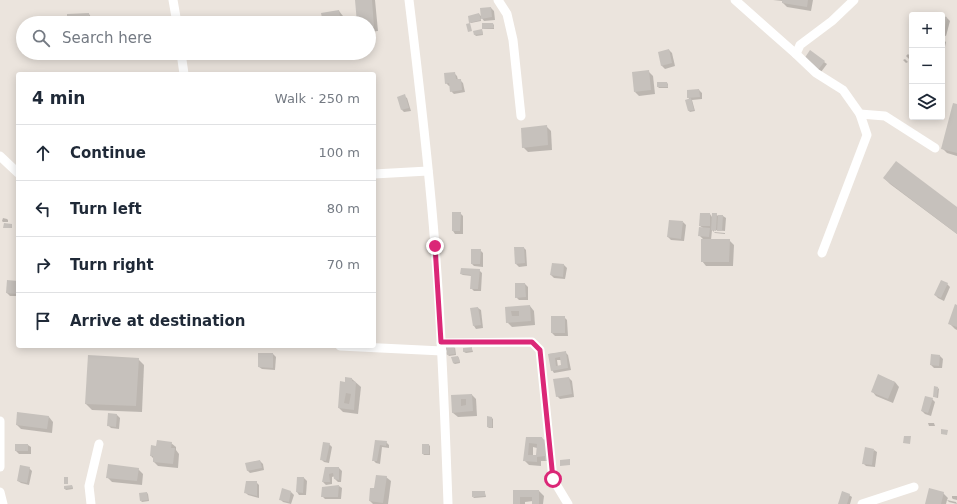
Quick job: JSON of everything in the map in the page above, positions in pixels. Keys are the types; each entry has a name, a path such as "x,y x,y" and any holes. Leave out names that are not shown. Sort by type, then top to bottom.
{"street":[{"path":"173,0 175,16"},
{"path":"409,0 435,246 445,403 448,504"},
{"path":"498,0 507,14 513,40 521,116"},
{"path":"735,0 816,73 843,90 860,114 867,136 822,253"},
{"path":"796,54 800,45 832,21 854,0"},
{"path":"182,60 184,72"},
{"path":"860,114 885,116 935,148"},
{"path":"0,156 16,171"},
{"path":"376,174 428,171"},
{"path":"376,346 441,347 532,342 540,350 553,479 568,504"},
{"path":"0,421 0,467"},
{"path":"91,504 89,486 99,444"},
{"path":"862,504 914,487"},
{"path":"0,492 3,504"}],"building":[{"path":"355,0 372,0 373,16 356,16"},
{"path":"782,0 808,0 807,7 782,3"},
{"path":"491,7 492,17 481,19 480,8"},
{"path":"339,10 340,16 322,16 321,13"},
{"path":"89,13 89,16 67,16 67,14"},
{"path":"479,13 481,20 469,23 468,16"},
{"path":"945,17 947,17 945,28"},
{"path":"470,23 472,31 468,32 466,24"},
{"path":"482,23 493,23 494,28 482,29"},
{"path":"482,29 483,34 474,35 473,31"},
{"path":"669,49 672,63 661,66 658,52"},
{"path":"810,50 825,61 818,70 804,59"},
{"path":"649,70 651,90 634,92 632,72"},
{"path":"455,72 456,79 461,79 462,90 450,92 449,83 445,84 444,73"},
{"path":"657,82 667,82 668,87 657,87"},
{"path":"699,89 700,97 687,98 687,90"},
{"path":"405,94 409,108 401,110 397,97"},
{"path":"691,98 694,110 688,111 685,100"},
{"path":"953,103 957,104 957,153 941,149"},
{"path":"547,125 548,145 522,148 521,128"},
{"path":"896,161 957,207 957,234 883,178"},
{"path":"452,212 461,212 460,231 452,231"},
{"path":"700,213 710,213 710,226 699,226"},
{"path":"712,213 717,213 716,231 711,230"},
{"path":"718,215 723,215 722,231 717,231"},
{"path":"669,220 683,221 681,239 667,237"},
{"path":"4,223 12,224 12,228 3,228"},
{"path":"699,227 710,228 709,237 698,236"},
{"path":"701,239 730,239 729,262 701,262"},
{"path":"514,247 524,247 525,263 515,264"},
{"path":"471,249 481,249 480,264 471,264"},
{"path":"552,263 564,264 563,277 550,275"},
{"path":"461,268 480,269 478,289 470,289 471,275 460,274"},
{"path":"7,280 16,281 16,294 6,293"},
{"path":"941,280 948,283 941,298 934,295"},
{"path":"515,283 525,283 526,297 515,298"},
{"path":"955,304 957,305 957,327 948,324"},
{"path":"530,305 531,321 506,323 505,307","holes":["511,311 519,311 519,316 512,316"]},
{"path":"478,307 481,325 473,326 470,308"},
{"path":"551,316 565,316 565,333 551,333"},
{"path":"454,345 455,354 447,355 445,346"},
{"path":"472,347 472,351 463,352 463,348"},
{"path":"566,351 568,368 551,371 548,354","holes":["560,357 561,365 556,366 555,358"]},
{"path":"258,353 273,353 273,368 258,367"},
{"path":"931,354 940,355 939,366 930,365"},
{"path":"88,355 139,358 136,406 85,404"},
{"path":"458,356 460,362 453,363 451,357"},
{"path":"878,374 895,382 888,399 871,392"},
{"path":"345,377 352,378 352,381 356,382 354,410 338,408 340,381 345,382","holes":["346,393 351,394 349,404 344,403"]},
{"path":"569,377 572,394 556,397 553,379"},
{"path":"934,386 938,387 937,397 933,397"},
{"path":"472,394 473,411 452,413 451,395","holes":["461,399 466,399 466,405 461,406"]},
{"path":"925,396 933,398 928,413 921,411"},
{"path":"17,412 49,416 47,429 16,425"},
{"path":"108,413 117,414 116,427 107,426"},
{"path":"487,416 492,417 492,428 487,427"},
{"path":"941,429 948,430 947,435 941,434"},
{"path":"904,436 911,436 910,444 903,443"},
{"path":"526,437 542,437 543,440 547,439 551,458 545,461 545,456 537,457 537,462 523,461","holes":["529,443 537,444 536,455 528,455"]},
{"path":"157,440 172,442 171,448 175,448 173,464 153,462 153,456 150,456 151,445 156,446"},
{"path":"375,440 387,441 386,446 380,445 377,461 372,461"},
{"path":"323,442 330,443 326,461 320,460"},
{"path":"15,444 28,444 28,451 15,451"},
{"path":"422,444 429,444 429,454 422,454"},
{"path":"865,447 874,449 872,465 862,464"},
{"path":"570,459 570,465 560,466 560,460"},
{"path":"260,460 262,468 247,471 245,463"},
{"path":"108,464 139,468 137,481 106,478"},
{"path":"20,465 30,467 27,483 17,481"},
{"path":"325,467 339,467 339,480 334,479 333,473 329,474 330,482 322,482"},
{"path":"376,475 387,476 383,503 369,501 370,488 374,488"},
{"path":"64,477 68,477 68,484 64,484"},
{"path":"297,477 304,477 303,493 296,492"},
{"path":"246,481 257,481 257,496 244,493"},
{"path":"72,485 73,488 64,489 64,486"},
{"path":"339,485 338,497 321,497 322,487"},
{"path":"282,488 291,491 289,502 279,500"},
{"path":"929,488 944,492 941,504 925,504"},
{"path":"513,490 539,490 539,504 532,504 532,497 520,497 520,504 513,504"},
{"path":"472,491 485,491 485,496 472,497"},
{"path":"842,491 850,494 847,504 838,504"},
{"path":"147,492 148,500 140,501 139,493"}],"route":[{"path":"435,246 441,342 532,342 540,350 553,479"}]}
